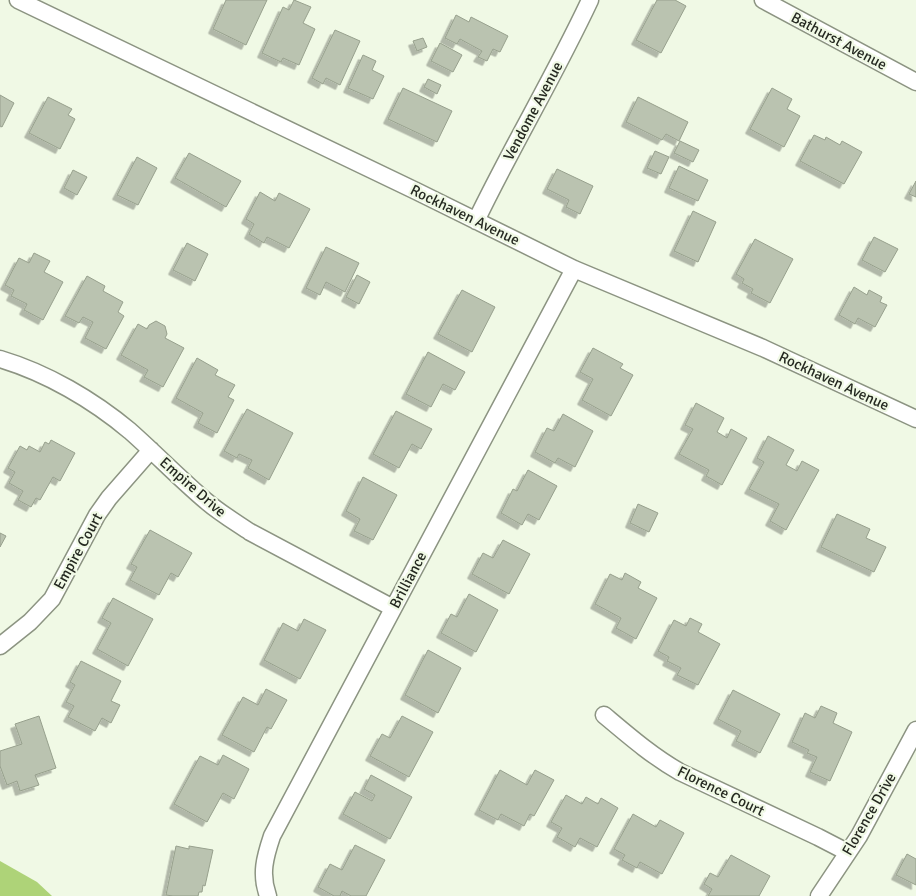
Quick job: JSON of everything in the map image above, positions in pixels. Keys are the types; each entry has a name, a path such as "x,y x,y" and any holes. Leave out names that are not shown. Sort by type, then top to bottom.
{"street":[{"name":"Rockhaven Avenue","path":"18,0 574,268 763,348 916,419"},
{"name":"Vendome Avenue","path":"476,221 590,0"},
{"name":"Bathurst Avenue","path":"763,0 916,82"},
{"name":"Brilliance","path":"268,896 264,878 264,859 272,836 574,268"},
{"name":"Empire Drive","path":"0,359 35,372 73,392 119,422 206,501 250,532 393,608"},
{"name":"Empire Court","path":"0,646 30,622 52,599 97,515 109,498 151,450"},
{"name":"Florence Court","path":"604,715 646,750 680,772 847,852"},
{"name":"Florence Drive","path":"819,896 859,836 916,730"}],"green space":[{"path":"0,861 37,882 52,896 0,896"}],"building":[{"path":"226,0 267,0 246,45 213,29"},
{"path":"294,0 311,7 303,23 315,29 299,65 283,58 281,62 262,53 283,7 289,10"},
{"path":"657,0 675,0 686,6 661,53 636,40"},
{"path":"456,15 469,22 471,17 508,36 500,52 493,49 487,61 478,57 482,51 460,39 457,44 445,38"},
{"path":"335,30 360,41 340,85 326,78 323,84 312,78"},
{"path":"423,38 427,47 417,51 413,41"},
{"path":"440,43 462,55 453,72 431,61"},
{"path":"363,55 376,61 372,70 384,76 373,99 348,88"},
{"path":"428,79 441,85 437,94 424,87"},
{"path":"403,88 452,111 437,142 388,119"},
{"path":"772,88 792,99 787,109 800,116 784,147 750,129"},
{"path":"0,95 14,103 2,127 0,126"},
{"path":"48,97 72,109 68,115 75,119 60,149 29,133"},
{"path":"638,97 688,122 679,141 666,134 662,140 626,122"},
{"path":"814,135 825,140 826,137 840,145 842,141 862,152 844,184 800,161"},
{"path":"680,141 699,150 693,162 674,153"},
{"path":"655,151 669,157 661,174 647,168"},
{"path":"189,153 241,181 226,207 175,178"},
{"path":"137,157 157,168 138,205 117,195"},
{"path":"679,166 708,180 698,201 669,188"},
{"path":"557,169 593,186 580,214 566,207 569,200 547,189"},
{"path":"73,170 87,177 77,195 64,188"},
{"path":"916,181 916,197 909,194"},
{"path":"260,192 275,201 279,193 310,209 289,248 267,237 264,243 249,234 254,224 246,219"},
{"path":"693,211 716,222 698,262 674,251"},
{"path":"874,237 898,249 885,272 862,260"},
{"path":"755,239 793,259 770,303 751,293 753,289 742,283 744,279 736,274"},
{"path":"187,243 208,254 195,281 173,270"},
{"path":"326,247 359,263 345,292 326,282 320,295 306,288"},
{"path":"34,253 50,261 44,272 63,282 43,320 24,310 27,304 11,296 14,290 5,285 19,258 29,263"},
{"path":"357,275 370,282 359,304 346,297"},
{"path":"87,276 105,286 103,291 123,302 118,312 124,316 106,349 85,338 93,322 83,317 79,323 65,316"},
{"path":"854,287 867,295 869,290 882,297 880,302 887,305 875,327 858,318 855,324 839,315"},
{"path":"462,290 495,307 472,352 438,334"},
{"path":"156,321 165,326 167,334 165,338 184,348 163,387 144,377 148,370 121,355 138,324 147,329 149,325"},
{"path":"593,348 623,364 620,368 633,375 611,416 582,400 593,379 580,372"},
{"path":"428,352 465,372 455,390 443,384 431,407 406,394"},
{"path":"197,358 218,370 215,375 235,385 228,397 234,400 217,433 198,423 203,413 176,398"},
{"path":"696,403 724,418 717,432 727,438 731,429 747,438 722,485 706,476 709,470 679,454 693,429 685,425"},
{"path":"247,409 293,433 269,480 248,468 252,460 239,454 237,458 224,451"},
{"path":"396,411 432,429 421,449 412,444 399,468 373,454"},
{"path":"563,414 593,431 575,467 558,458 555,463 535,452 547,428 554,431"},
{"path":"768,436 794,450 786,465 797,471 802,461 819,470 786,530 770,521 779,504 749,489 764,462 757,458"},
{"path":"51,440 75,453 60,481 53,477 40,500 36,498 31,507 18,500 23,491 9,483 15,472 8,468 20,446 27,450 29,446 40,452 45,442 49,444"},
{"path":"528,470 557,486 539,520 528,514 522,525 501,513 513,489 517,491"},
{"path":"363,477 397,495 373,540 354,531 360,519 346,511"},
{"path":"638,504 658,513 649,532 630,523"},
{"path":"837,514 870,529 866,538 886,547 874,572 821,547"},
{"path":"150,530 192,553 178,577 171,573 159,595 130,580 137,567 131,564"},
{"path":"0,533 6,536 0,547"},
{"path":"503,540 530,554 509,594 472,574 483,553 493,558"},
{"path":"625,573 641,582 638,588 657,598 636,639 616,628 621,618 595,604 610,574 622,580"},
{"path":"469,594 498,610 476,652 441,633 451,614 457,617"},
{"path":"113,598 153,619 128,666 97,649 111,623 102,618"},
{"path":"690,618 702,624 698,632 720,644 698,685 677,675 681,668 667,661 669,657 658,651 674,620 686,626"},
{"path":"304,619 326,630 300,679 264,660 283,623 298,631"},
{"path":"428,650 461,668 438,713 405,695"},
{"path":"81,661 121,681 111,701 120,705 111,723 102,718 95,731 68,717 74,706 66,702 75,685 70,682"},
{"path":"266,689 287,700 271,729 267,727 254,752 222,735 243,697 258,705"},
{"path":"733,690 780,714 760,753 736,741 741,731 718,719"},
{"path":"821,706 837,713 833,723 852,732 830,781 810,772 817,757 807,753 809,750 792,742 805,713 815,718"},
{"path":"39,716 56,768 35,775 39,785 20,791 17,781 7,785 0,766 0,751 22,744 15,724"},
{"path":"402,716 433,732 409,777 370,756 382,734 390,738"},
{"path":"223,755 249,769 234,799 223,793 207,822 174,804 200,756 218,765"},
{"path":"500,770 527,785 535,770 554,780 534,816 530,814 524,826 501,814 498,820 479,810"},
{"path":"371,775 412,797 390,839 343,814 355,792 372,801 375,795 364,789"},
{"path":"566,795 582,804 586,797 598,804 601,798 618,808 597,847 580,838 575,847 557,837 562,828 551,822"},
{"path":"633,814 656,827 660,820 684,833 662,874 640,862 637,868 622,860 625,855 614,849"},
{"path":"355,845 385,860 366,896 351,896 342,891 340,896 334,896 318,887 330,864 342,870"},
{"path":"176,846 189,849 189,846 213,850 205,886 203,885 202,892 199,892 198,896 166,895"},
{"path":"907,854 916,859 916,885 896,875"},
{"path":"731,855 770,876 759,896 708,896 712,889 704,884 710,873 718,877"}]}
